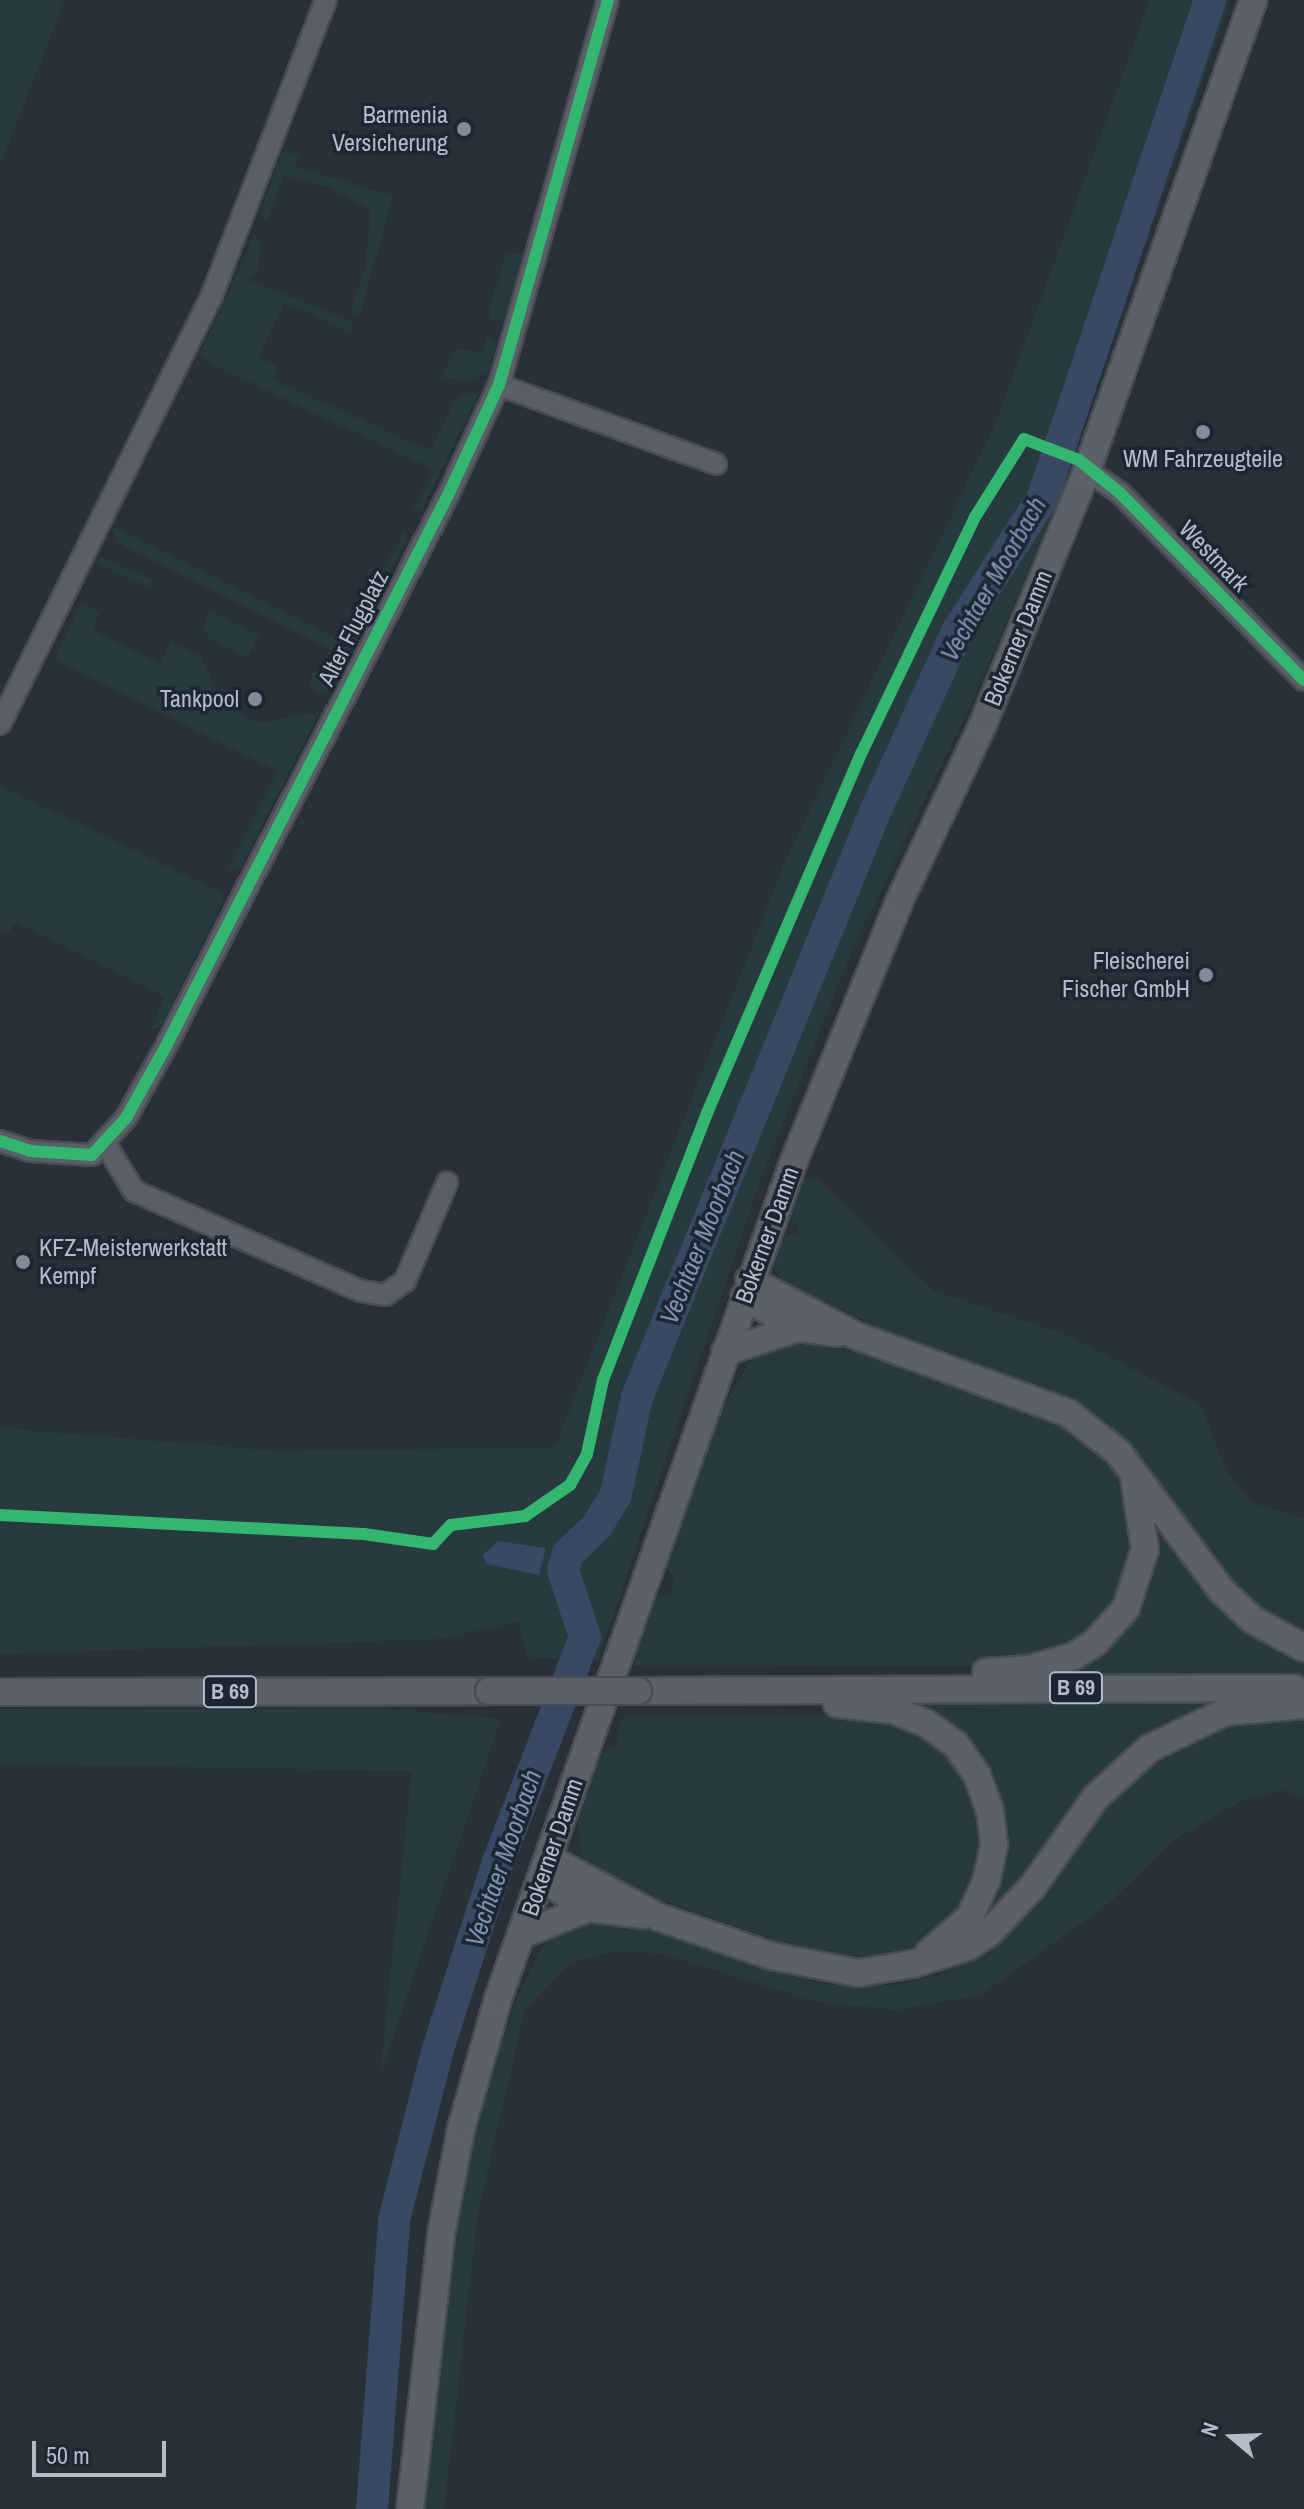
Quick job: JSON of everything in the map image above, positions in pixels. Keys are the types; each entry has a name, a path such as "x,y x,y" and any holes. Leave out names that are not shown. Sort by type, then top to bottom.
{"main road":[{"name":"Bokerner Damm","path":"410,2509 442,2229 477,2066 521,1935 746,1289 832,1062 899,902 983,724 1087,470 1253,0"},
{"path":"746,1289 798,1328"},
{"path":"746,1289 854,1335 1054,1406 1095,1431 1130,1467 1222,1591 1253,1620 1304,1648"},
{"path":"725,1352 798,1328 854,1335"},
{"path":"849,1689 892,1675 1050,1666 1095,1643 1126,1608 1141,1571 1145,1529 1130,1467"},
{"name":"B 69","path":"0,1692 1304,1688"},
{"path":"728,1690 774,1703 893,1710 926,1723 956,1745 977,1775 990,1811 994,1845 987,1879 970,1917 913,1964"},
{"path":"544,1868 658,1917 830,1971 858,1973 913,1964 967,1947 990,1932 1033,1886 1096,1797 1150,1748 1225,1712 1304,1705"},
{"path":"544,1868 589,1908"},
{"path":"521,1935 589,1908 658,1917"}],"street":[{"path":"0,724 212,295 326,0"},
{"name":"Alter Flugplatz","path":"106,1145 165,1048 449,493 499,385 608,0"},
{"path":"499,385 716,464"},
{"name":"Westmark","path":"1087,470 1120,493 1304,680"},
{"path":"0,1141 61,1155 92,1155 106,1145 134,1191 361,1291 385,1295 405,1281 447,1183"}],"green space":[{"path":"0,0 65,0 0,165"},
{"path":"1150,0 1230,0 1058,500 975,696 851,952 761,1178 598,1660 527,1657 519,1621 442,1639 0,1654 0,1428 278,1451 555,1447 785,862 995,425"},
{"path":"283,150 298,155 295,167 393,196 359,316 350,311 365,269 371,210 329,187 284,175 267,220 259,214"},
{"path":"255,234 260,241 259,271 246,280 354,322 350,332 284,302 258,358 278,367 273,380 426,449 431,449 455,400 468,392 478,394 422,510 413,511 434,470 205,361 200,353"},
{"path":"506,253 523,254 503,322 490,319 490,306"},
{"path":"487,336 497,342 488,373 469,381 442,377 454,349 483,352"},
{"path":"110,525 345,643 365,606 372,610 348,653 338,653 119,543"},
{"path":"405,529 407,539 383,588 375,588"},
{"path":"99,556 152,580 149,587 96,563"},
{"path":"81,604 100,612 92,630 160,664 171,642 201,657 222,704 259,723 309,713 316,718 241,868 227,872 277,771 54,659"},
{"path":"210,611 259,636 247,658 209,639 203,626"},
{"path":"322,669 331,672 334,681 331,690 322,693 313,690 310,681 313,672"},
{"path":"0,786 222,893 224,900 160,1028 151,1029 165,997 15,922 9,933 0,929"},
{"path":"798,1179 818,1179 932,1290 1068,1335 1201,1405 1226,1471 1251,1502 1304,1519 1304,1638 1244,1599 1208,1557 1139,1455 1109,1425 1058,1394 902,1339 784,1282 774,1270 774,1257 777,1243 784,1234 797,1235 800,1226 788,1220 786,1211"},
{"path":"804,1341 880,1357 1011,1404 1061,1425 1111,1464 1125,1495 1133,1542 1126,1577 1099,1623 1048,1654 999,1666 634,1665 645,1613 654,1596 670,1595 675,1579 663,1563 708,1433 750,1361 780,1343"},
{"path":"1152,1517 1224,1608 1257,1635 1304,1660 1304,1677 1062,1677 1131,1622 1149,1588 1157,1550"},
{"path":"904,1700 1208,1700 1209,1706 1140,1738 1105,1768 1023,1879 970,1935 997,1794"},
{"path":"0,1709 385,1709 501,1719 380,2075 412,1771 0,1764"},
{"path":"1304,1714 1304,1797 1281,1790 1245,1799 1175,1839 1108,1904 981,1995 896,2010 818,2002 664,1954 615,1951 570,1963 525,2010 478,2212 444,2509 421,2509 454,2232 480,2105 517,1999 543,1947 560,1931 593,1919 628,1923 820,1984 898,1985 945,1973 987,1950 1016,1925 1098,1810 1167,1749 1250,1715"},
{"path":"873,1716 922,1734 945,1753 974,1797 982,1826 980,1865 958,1913 917,1946 877,1957 807,1951 650,1896 587,1865 581,1854 578,1818 585,1791 600,1753 615,1749 622,1717"}],"water":[{"path":"498,1541 546,1548 539,1575 486,1564 483,1555"}],"waterway":[{"name":"Vechtaer Moorbach","path":"372,2509 394,2220 437,2052 498,1862 585,1637 563,1570 568,1554 597,1526 616,1494 637,1397 875,812 958,630 1043,497 1210,0"}],"cycle path":[{"path":"0,1141 30,1151 92,1155 126,1118 165,1048 449,493 499,385 608,0"},
{"path":"0,1515 364,1534 433,1544 451,1525 525,1516 570,1485 587,1454 603,1380 707,1113 861,754 975,517 1024,439 1079,460 1120,493 1304,680"}],"place":[{"name":"Barmenia Versicherung","path":"464,129"},
{"name":"WM Fahrzeugteile","path":"1203,432"},
{"name":"Tankpool","path":"255,699"},
{"name":"Fleischerei Fischer GmbH","path":"1206,975"},
{"name":"KFZ-Meisterwerkstatt Kempf","path":"23,1262"}]}
